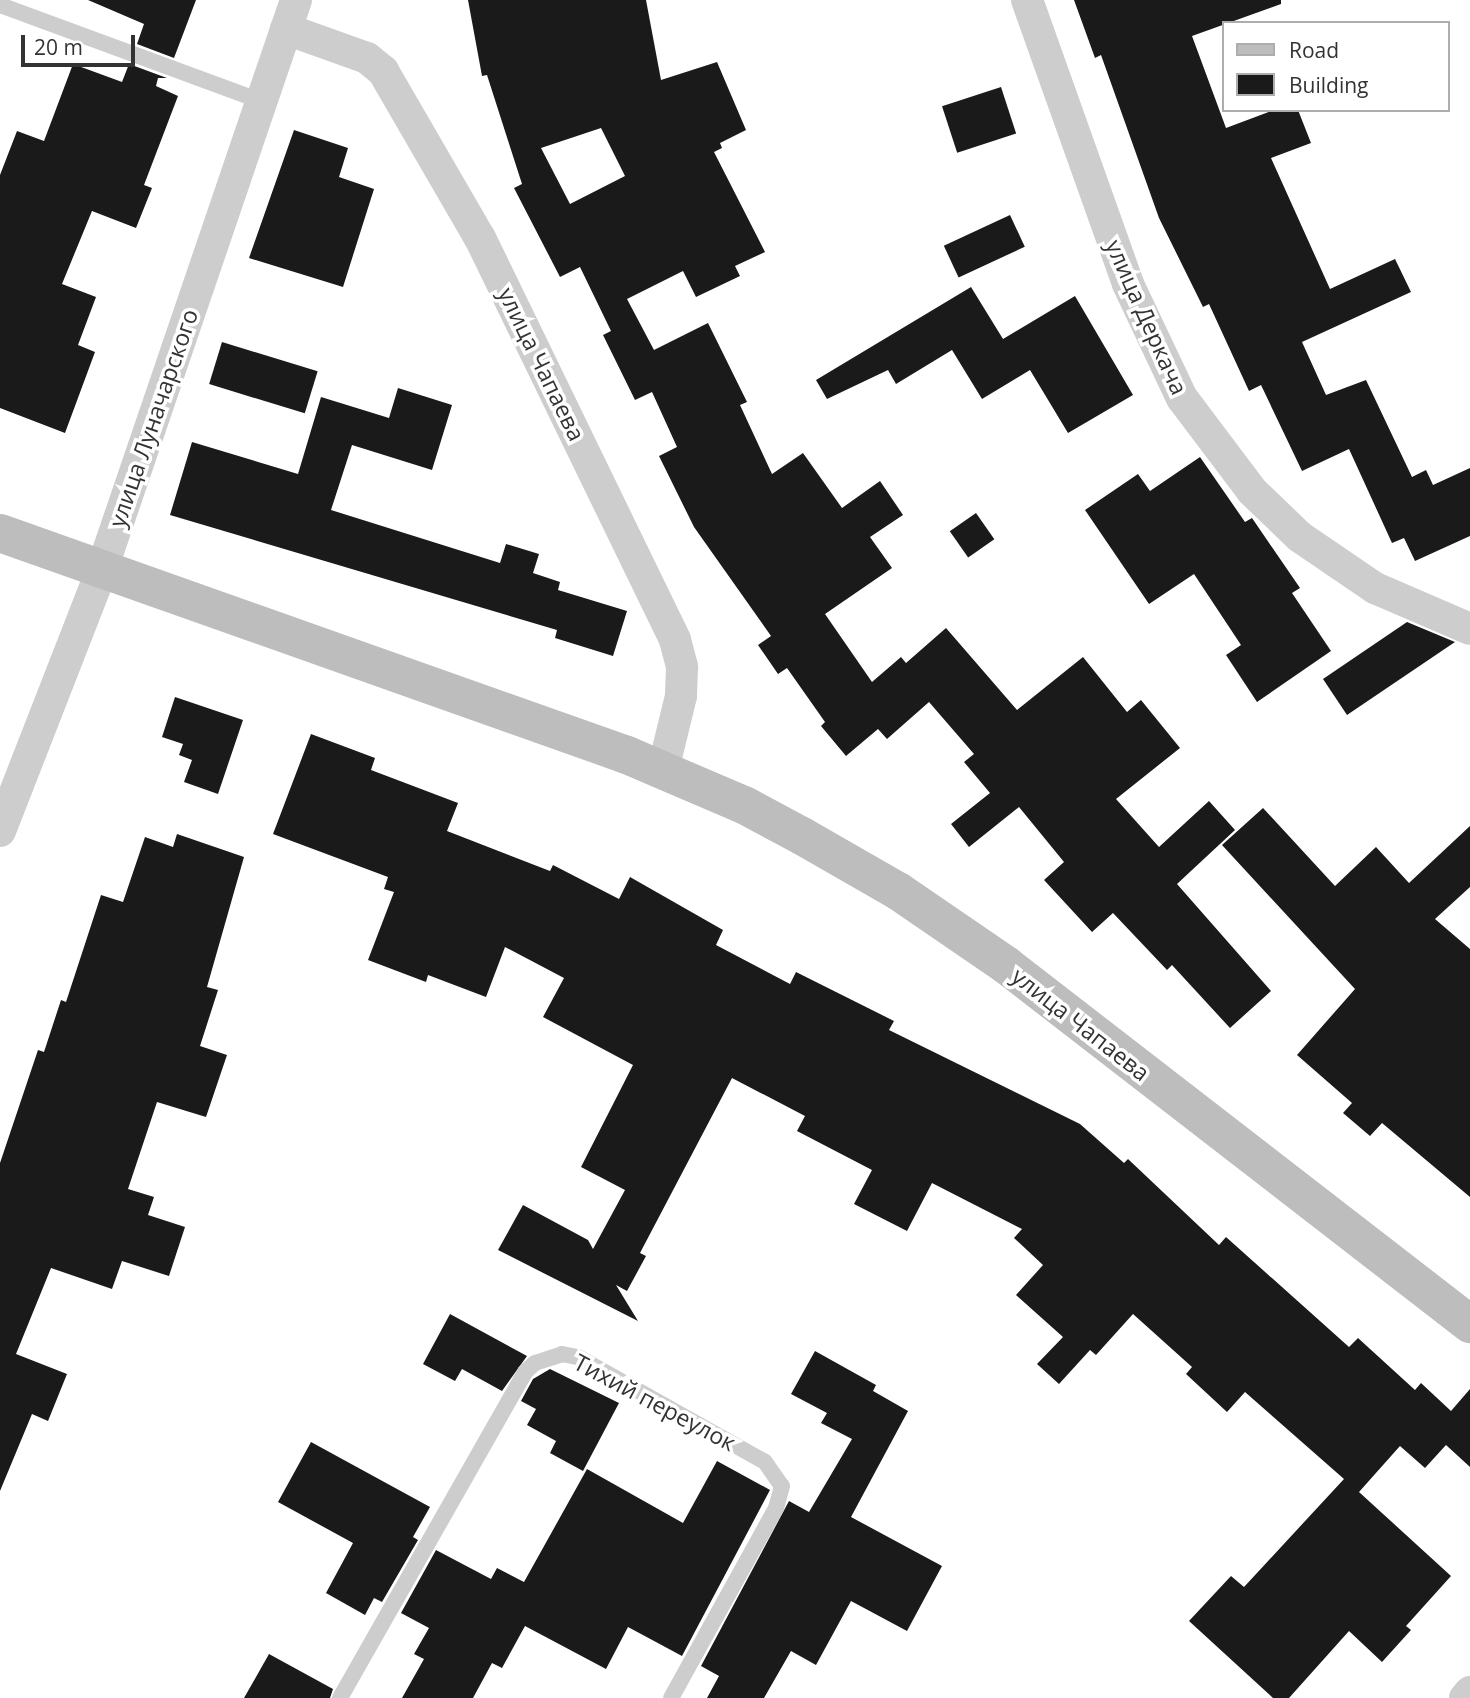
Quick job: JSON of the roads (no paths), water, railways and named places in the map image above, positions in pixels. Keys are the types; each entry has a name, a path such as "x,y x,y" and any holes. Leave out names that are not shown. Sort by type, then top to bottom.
{"street":[{"name":"улица Деркача","path":"1027,0 1128,284 1182,398 1252,491 1300,537 1375,588 1470,629"},
{"name":"улица Луначарского","path":"0,831 102,569 291,14"},
{"name":"улица Чапаева","path":"291,14 367,58 383,71 480,238 675,640 682,667 681,696 663,770"},
{"name":"улица Чапаева","path":"0,533 663,770 802,836 945,923 1470,1324"},
{"path":"1465,1698 1470,1692"}],"lane":[{"path":"0,5 261,101"},
{"name":"Тихий переулок","path":"340,1698 525,1372 535,1363 562,1354 578,1357 765,1462 782,1486 776,1508 671,1698"}]}
